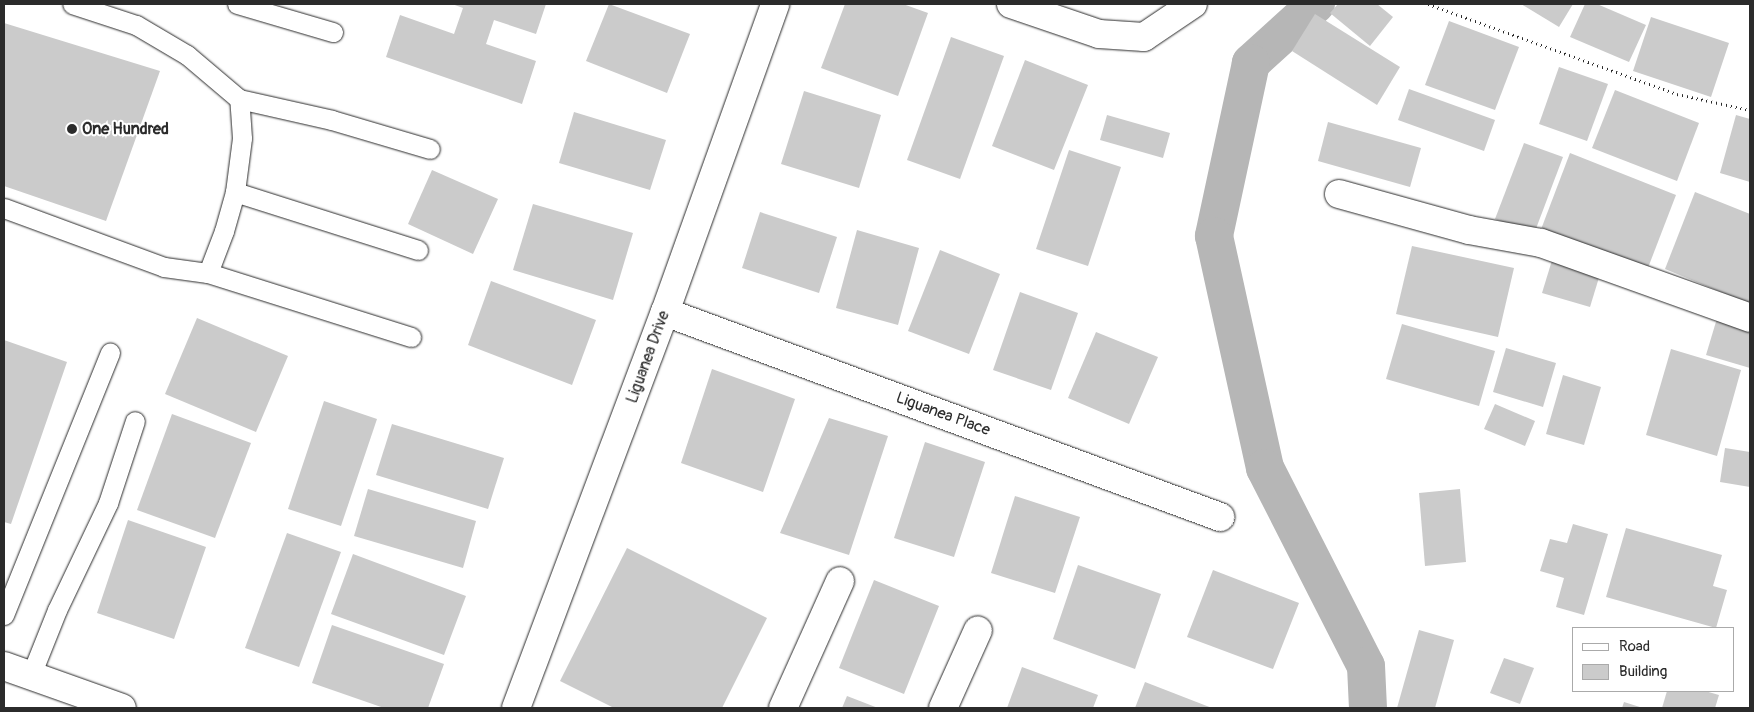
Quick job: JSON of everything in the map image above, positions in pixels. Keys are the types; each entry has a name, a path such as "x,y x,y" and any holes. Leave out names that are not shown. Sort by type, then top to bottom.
{"street":[{"name":"Liguanea Drive","path":"516,708 665,312 775,4"},
{"path":"1011,4 1098,34 1144,37 1193,4"},
{"path":"1338,194 1469,230 1541,244 1750,318"},
{"name":"Liguanea Place","path":"665,312 1220,517"},
{"path":"783,708 840,581"},
{"path":"943,708 978,630"},
{"path":"4,666 122,708"}],"lane":[{"path":"72,4 136,25 187,55 239,99 332,120 430,149"},
{"path":"237,4 334,32"},
{"path":"208,273 234,192 242,138 239,99"},
{"path":"234,192 418,250"},
{"path":"4,208 164,267 208,273 411,337"},
{"path":"4,615 110,352"},
{"path":"31,676 57,610 108,503 135,421"}],"path":[{"path":"1428,4 1677,94 1750,110"}],"building":[{"path":"452,4 546,4 536,34 494,20 486,44 536,61 522,104 386,57 400,15 454,34 463,8"},
{"path":"609,4 690,34 667,93 586,61"},
{"path":"845,4 903,4 928,13 898,96 821,68"},
{"path":"1338,4 1377,4 1393,17 1370,46 1330,13"},
{"path":"1521,4 1573,4 1559,27"},
{"path":"1585,4 1597,4 1646,25 1629,62 1570,37"},
{"path":"1315,14 1400,67 1377,105 1292,51"},
{"path":"1651,17 1729,43 1711,97 1633,71"},
{"path":"1449,21 1519,47 1495,110 1425,85"},
{"name":"One Hundred","path":"4,23 160,71 106,221 4,186"},
{"path":"951,37 1004,56 960,179 907,160"},
{"path":"1025,60 1088,85 1054,170 992,146"},
{"path":"1559,67 1608,84 1587,141 1539,124"},
{"path":"1409,89 1495,120 1484,151 1398,120"},
{"path":"1615,90 1699,123 1677,181 1592,148"},
{"path":"804,91 881,115 859,188 781,164"},
{"path":"574,112 666,140 650,190 559,163"},
{"path":"1107,115 1170,133 1163,158 1100,140"},
{"path":"1736,115 1750,119 1750,182 1720,173"},
{"path":"1328,122 1421,148 1410,187 1318,161"},
{"path":"1524,143 1563,157 1534,234 1495,219"},
{"path":"1069,150 1121,167 1088,266 1036,249"},
{"path":"1570,153 1676,195 1646,273 1540,232"},
{"path":"432,170 498,199 473,254 408,224"},
{"path":"1695,192 1750,214 1750,304 1665,269"},
{"path":"533,204 633,233 613,300 513,270"},
{"path":"760,212 837,237 819,293 742,268"},
{"path":"857,230 919,248 898,325 836,308"},
{"path":"1412,246 1514,268 1498,337 1396,314"},
{"path":"940,250 1000,274 969,354 908,331"},
{"path":"1553,257 1601,271 1590,307 1542,293"},
{"path":"491,281 596,320 572,385 468,345"},
{"path":"1020,292 1078,313 1051,390 993,370"},
{"path":"1718,315 1750,324 1750,368 1706,355"},
{"path":"197,318 288,356 256,432 165,394"},
{"path":"1402,324 1495,351 1479,406 1386,379"},
{"path":"1096,332 1158,357 1129,424 1068,398"},
{"path":"4,340 67,362 11,524 4,522"},
{"path":"1506,348 1556,363 1543,407 1493,392"},
{"path":"1671,349 1741,370 1717,456 1646,435"},
{"path":"712,369 795,399 763,492 681,463"},
{"path":"1563,375 1601,387 1584,445 1546,434"},
{"path":"324,401 377,419 341,526 288,509"},
{"path":"1495,404 1535,421 1525,446 1484,429"},
{"path":"172,414 251,443 215,538 137,510"},
{"path":"829,418 888,436 849,555 780,533"},
{"path":"392,424 504,458 488,509 376,475"},
{"path":"925,442 985,462 954,557 894,538"},
{"path":"1725,448 1750,452 1750,487 1720,482"},
{"path":"368,489 476,521 463,568 354,536"},
{"path":"1460,489 1466,562 1425,566 1419,493"},
{"path":"1015,496 1080,517 1055,593 991,573"},
{"path":"128,520 206,547 174,639 97,613"},
{"path":"1573,524 1608,534 1584,615 1556,607 1564,578 1540,571 1550,539 1567,543"},
{"path":"1626,528 1722,555 1713,586 1727,590 1716,627 1606,597"},
{"path":"287,533 341,552 299,667 245,648"},
{"path":"627,548 767,618 722,708 614,708 560,681"},
{"path":"353,554 466,596 444,655 331,614"},
{"path":"1078,565 1161,594 1135,669 1053,639"},
{"path":"1213,570 1299,603 1273,669 1187,637"},
{"path":"874,580 939,606 904,694 839,668"},
{"path":"332,625 444,664 428,708 384,708 312,683"},
{"path":"1419,630 1454,640 1435,708 1397,708"},
{"path":"1504,658 1534,668 1520,704 1490,693"},
{"path":"1022,667 1098,695 1093,708 1007,708"},
{"path":"1145,682 1212,708 1135,708"},
{"path":"1667,692 1708,692 1719,695 1715,708 1662,708"},
{"path":"847,696 878,708 842,708"},
{"path":"1624,702 1643,708 1622,708"}],"waterway":[{"path":"1316,4 1251,63 1214,236 1265,468 1366,666 1368,708"}],"place":[{"name":"One Hundred","path":"72,129"}]}
